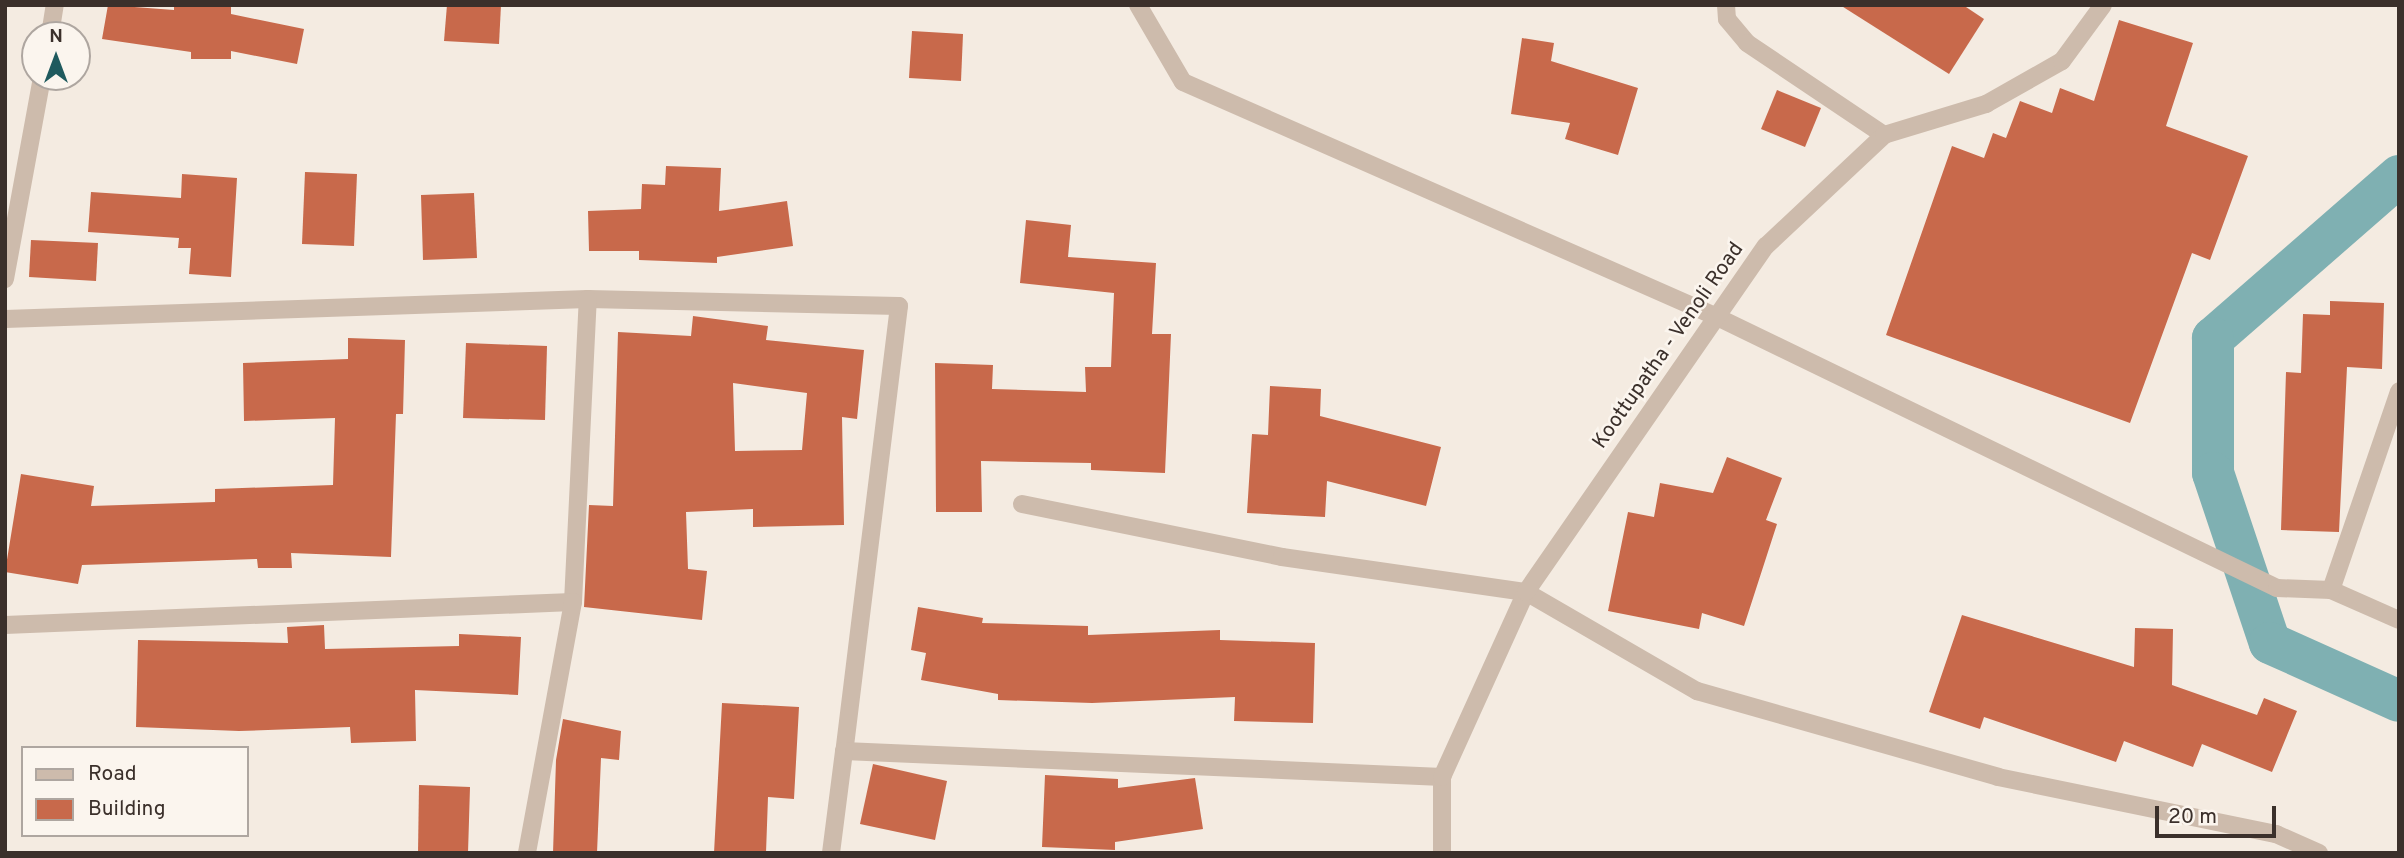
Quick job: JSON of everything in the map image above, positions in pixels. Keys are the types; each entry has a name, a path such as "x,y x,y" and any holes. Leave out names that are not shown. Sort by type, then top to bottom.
{"street":[{"path":"1138,5 1183,82 1715,316 2197,552 2277,588 2331,590 2399,620"},
{"path":"1726,5 1727,19 1747,43 1884,135"},
{"name":"Koottupatha - Venoli Road","path":"1442,853 1442,777 1526,592 1766,246 1884,135 1986,104 2062,61 2103,5"},
{"path":"5,279 39,91"},
{"path":"5,319 588,299 899,306 831,853"},
{"path":"527,853 573,603 588,299"},
{"path":"2331,590 2399,391"},
{"path":"1022,504 1282,558 1526,592 1698,691 1998,777 2276,834 2319,853"},
{"path":"5,625 573,603"},
{"path":"844,751 1442,777"}],"building":[{"path":"108,5 174,10 174,5 231,5 231,14 304,29 297,64 231,51 231,59 191,59 191,52 102,39"},
{"path":"447,5 501,5 499,44 444,41"},
{"path":"1840,5 1963,5 1984,19 1949,74"},
{"path":"2119,20 2193,43 2166,126 2248,156 2210,260 2192,253 2130,423 1886,335 1952,146 1984,158 1993,133 2006,138 2020,101 2052,113 2060,88 2094,101"},
{"path":"912,31 963,34 961,81 909,78"},
{"path":"1522,38 1554,43 1551,61 1638,88 1618,155 1565,139 1570,123 1511,114"},
{"path":"1777,90 1821,108 1805,147 1761,129"},
{"path":"666,166 721,168 719,211 787,201 793,246 717,257 717,263 639,260 639,251 589,251 588,211 641,209 642,184 665,185"},
{"path":"305,172 357,174 354,246 302,244"},
{"path":"182,174 237,178 231,277 189,274 191,248 178,248 179,238 88,232 91,192 181,198"},
{"path":"474,193 477,258 423,260 421,195"},
{"path":"1026,220 1071,225 1068,257 1156,263 1152,334 1171,334 1165,473 1091,470 1091,463 981,461 982,512 936,512 935,363 993,365 992,389 1086,392 1085,367 1111,367 1114,293 1020,283"},
{"path":"31,240 98,243 96,281 29,277"},
{"path":"2330,301 2384,303 2382,369 2347,367 2339,532 2281,530 2286,372 2301,373 2303,314 2330,315"},
{"path":"693,316 768,326 766,340 864,350 857,419 842,417 844,525 753,527 753,509 686,512 688,569 707,571 702,620 584,607 589,505 613,506 618,332 691,336","holes":["733,383 807,393 802,450 735,451"]},
{"path":"348,338 405,340 403,414 396,414 391,557 291,553 292,568 258,568 257,559 82,565 78,584 5,572 21,474 94,486 91,506 215,502 215,489 333,485 335,418 244,421 243,363 348,359"},
{"path":"466,343 547,346 545,420 463,418"},
{"path":"1270,386 1321,389 1320,416 1441,447 1426,506 1327,481 1325,517 1247,513 1252,434 1268,435"},
{"path":"1727,457 1782,478 1766,520 1777,524 1744,626 1702,613 1699,629 1608,611 1628,512 1654,517 1660,483 1713,493"},
{"path":"918,607 983,618 982,623 1088,626 1088,635 1220,630 1220,640 1315,643 1313,723 1234,721 1235,697 1092,703 998,700 998,694 921,680 926,653 911,650"},
{"path":"1962,615 2134,667 2135,628 2173,629 2172,685 2257,715 2264,698 2297,711 2272,772 2202,744 2193,767 2124,741 2116,762 1984,717 1980,729 1929,712"},
{"path":"324,625 325,649 459,646 459,634 521,637 518,695 415,690 416,741 351,743 350,727 239,731 136,727 138,640 288,643 287,627"},
{"path":"722,703 799,707 794,799 768,797 766,853 714,853"},
{"path":"563,719 621,731 619,760 601,758 597,853 553,853 556,760"},
{"path":"873,764 947,781 935,840 860,824"},
{"path":"1045,775 1118,779 1118,788 1195,778 1203,829 1115,842 1115,850 1042,847"},
{"path":"419,785 470,787 468,853 418,853"}],"waterway":[{"path":"2399,176 2213,338 2213,473 2270,643 2399,701"}]}
